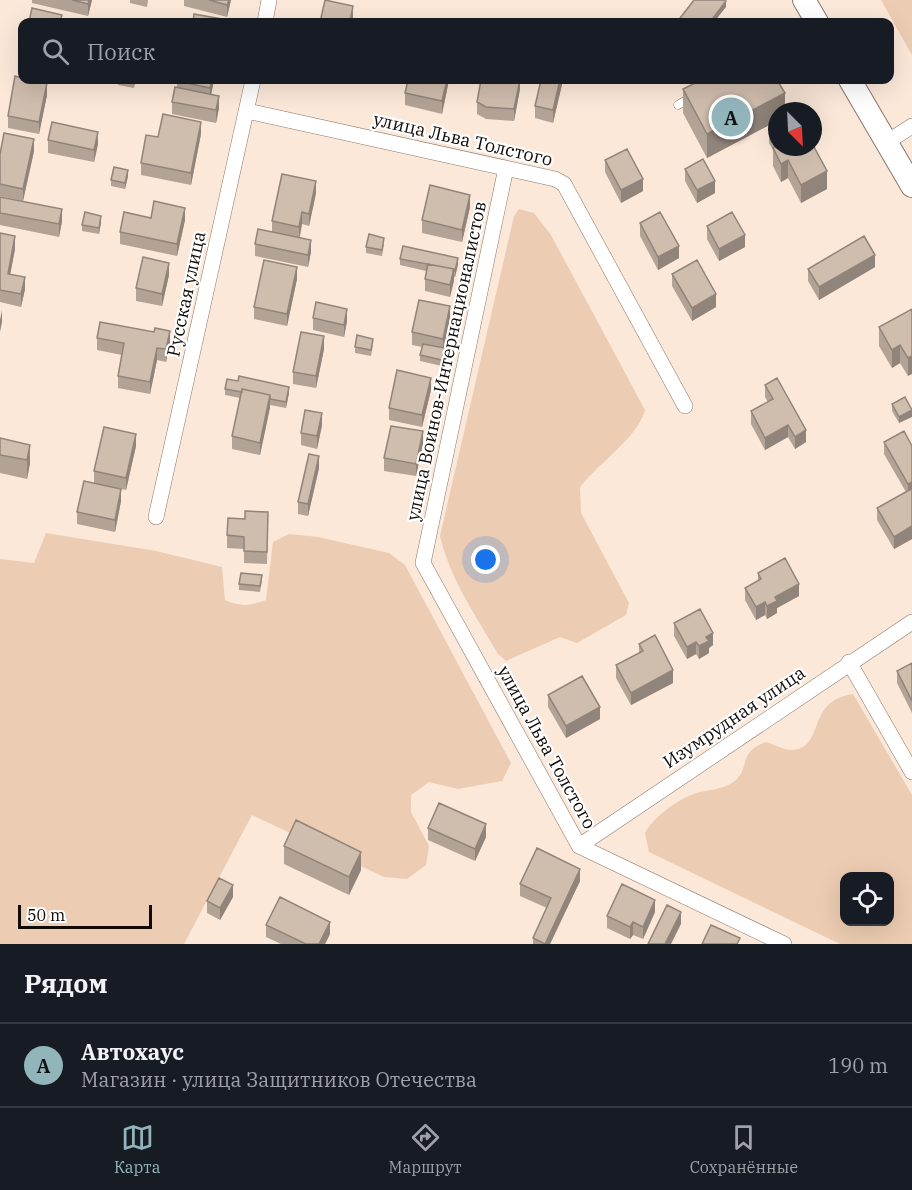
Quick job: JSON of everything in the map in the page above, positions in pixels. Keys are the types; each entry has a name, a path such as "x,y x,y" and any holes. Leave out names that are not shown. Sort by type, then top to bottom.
{"main road":[{"path":"804,0 815,18"},
{"path":"852,84 912,186"}],"street":[{"path":"266,18 269,0"},
{"name":"Русская улица","path":"156,517 252,84"},
{"name":"улица Льва Толстого","path":"246,111 555,178 564,184 572,194 685,406"},
{"path":"887,142 912,126"},
{"name":"улица Воинов-Интернационалистов","path":"423,562 506,168"},
{"name":"улица Льва Толстого","path":"423,562 579,846 784,944"},
{"name":"Изумрудная улица","path":"579,846 849,662 912,622"},
{"path":"849,662 912,772"}],"lane":[{"path":"678,105 696,95"}],"shaded area":[{"path":"881,0 912,0 912,55 894,23 894,18 891,18"},
{"path":"519,209 534,213 551,235 645,410 641,420 626,440 580,487 581,513 629,603 626,615 577,643 560,637 506,661 498,654 464,597 444,552 440,536 514,216"},
{"path":"46,533 156,551 222,567 225,600 241,605 266,600 273,542 289,534 318,537 389,553 405,565 511,763 502,781 458,789 429,782 411,795 411,812 429,846 426,865 407,879 384,877 252,815 184,944 0,944 0,559 34,563"},
{"path":"853,694 912,795 912,944 840,944 649,852 645,833 665,811 691,795 731,784 743,770 751,750 757,746 766,742 790,750 803,747 810,741 828,705 838,698"}],"building":[{"path":"72,0 89,0 88,4"},
{"path":"209,0 229,0 227,5"},
{"path":"325,0 353,6 351,18 321,18"},
{"path":"694,0 726,1 713,18 680,18"},
{"path":"32,8 62,15 61,18 30,18"},
{"path":"194,14 216,18 194,18"},
{"path":"15,76 18,77 18,84 47,84 39,122 8,116"},
{"path":"191,84 211,84 210,88"},
{"path":"407,84 446,84 442,101 405,93"},
{"path":"480,84 519,84 514,109 486,107 477,102"},
{"path":"540,84 559,84 553,110 535,106"},
{"path":"693,84 779,84 785,93 707,134 683,89"},
{"path":"175,87 219,96 216,110 172,102"},
{"path":"163,114 201,122 191,173 141,163 146,135 158,137"},
{"path":"52,122 98,132 94,150 48,140"},
{"path":"4,133 34,139 23,189 0,184 0,154"},
{"path":"627,149 643,179 621,190 605,160"},
{"path":"777,156 819,156 827,171 801,185 788,160 781,164"},
{"path":"703,159 715,181 697,190 685,169"},
{"path":"114,167 128,170 125,183 111,180"},
{"path":"282,174 316,181 309,214 302,212 299,227 272,221"},
{"path":"430,185 470,195 462,230 422,220"},
{"path":"0,197 62,209 59,224 0,213"},
{"path":"154,201 185,208 177,244 120,232 124,212 151,218"},
{"path":"85,212 101,216 99,228 82,225"},
{"path":"660,212 679,246 658,257 640,223"},
{"path":"732,212 745,235 719,249 707,226"},
{"path":"258,229 311,240 308,255 255,244"},
{"path":"0,233 15,236 8,274 25,277 21,294 0,290"},
{"path":"369,234 384,238 382,250 366,247"},
{"path":"864,236 875,255 819,287 808,269"},
{"path":"403,246 458,258 455,271 400,259"},
{"path":"143,257 169,263 162,294 136,288"},
{"path":"264,260 297,267 287,314 254,307"},
{"path":"697,260 716,294 692,308 672,274"},
{"path":"428,264 454,269 450,285 425,279"},
{"path":"419,300 450,306 443,339 412,332"},
{"path":"316,302 347,309 344,325 313,318"},
{"path":"912,309 912,356 908,358 900,345 892,350 879,327"},
{"path":"100,322 154,332 155,328 170,331 166,349 157,348 150,382 118,376 124,343 97,338"},
{"path":"301,332 324,336 316,376 293,372"},
{"path":"357,335 373,339 371,350 355,347"},
{"path":"423,344 445,348 442,360 420,355"},
{"path":"397,370 431,378 422,415 389,408"},
{"path":"239,376 289,387 286,402 270,399 270,395 242,389 242,392 225,389 227,379 238,381"},
{"path":"777,378 806,430 795,437 788,425 765,438 751,411 773,399 765,385"},
{"path":"242,389 270,395 260,443 232,436"},
{"path":"905,397 912,410 899,417 892,404"},
{"path":"305,410 322,413 317,436 301,433"},
{"path":"391,426 423,431 416,464 384,458"},
{"path":"104,427 136,434 126,478 94,471"},
{"path":"904,431 912,446 912,482 908,484 884,442"},
{"path":"0,438 30,445 27,460 0,455"},
{"path":"309,454 319,456 308,504 298,502"},
{"path":"84,481 121,489 115,520 77,512"},
{"path":"911,489 912,526 894,537 877,508"},
{"path":"245,511 268,512 267,552 244,551 244,537 227,535 228,518 245,519"},
{"path":"785,558 799,584 775,597 777,601 767,606 765,602 756,607 745,588 761,579 758,573"},
{"path":"241,573 262,575 260,586 239,584"},
{"path":"700,609 713,633 706,637 709,641 699,646 696,642 687,647 674,623"},
{"path":"655,635 673,670 631,693 616,665 643,651 639,644"},
{"path":"912,663 912,701 897,671"},
{"path":"582,676 600,707 566,726 548,695"},
{"path":"439,803 486,824 475,849 428,828"},
{"path":"296,820 361,852 349,877 284,846"},
{"path":"537,848 580,869 545,944 533,938 551,898 520,884"},
{"path":"219,878 233,885 220,908 207,901"},
{"path":"622,884 655,900 643,927 633,922 630,927 607,916"},
{"path":"280,897 330,922 319,944 306,944 266,925"},
{"path":"667,905 681,912 665,944 648,944"},
{"path":"711,925 740,938 737,944 702,944"}],"place":[{"name":"Автохаус","path":"731,117"}]}
